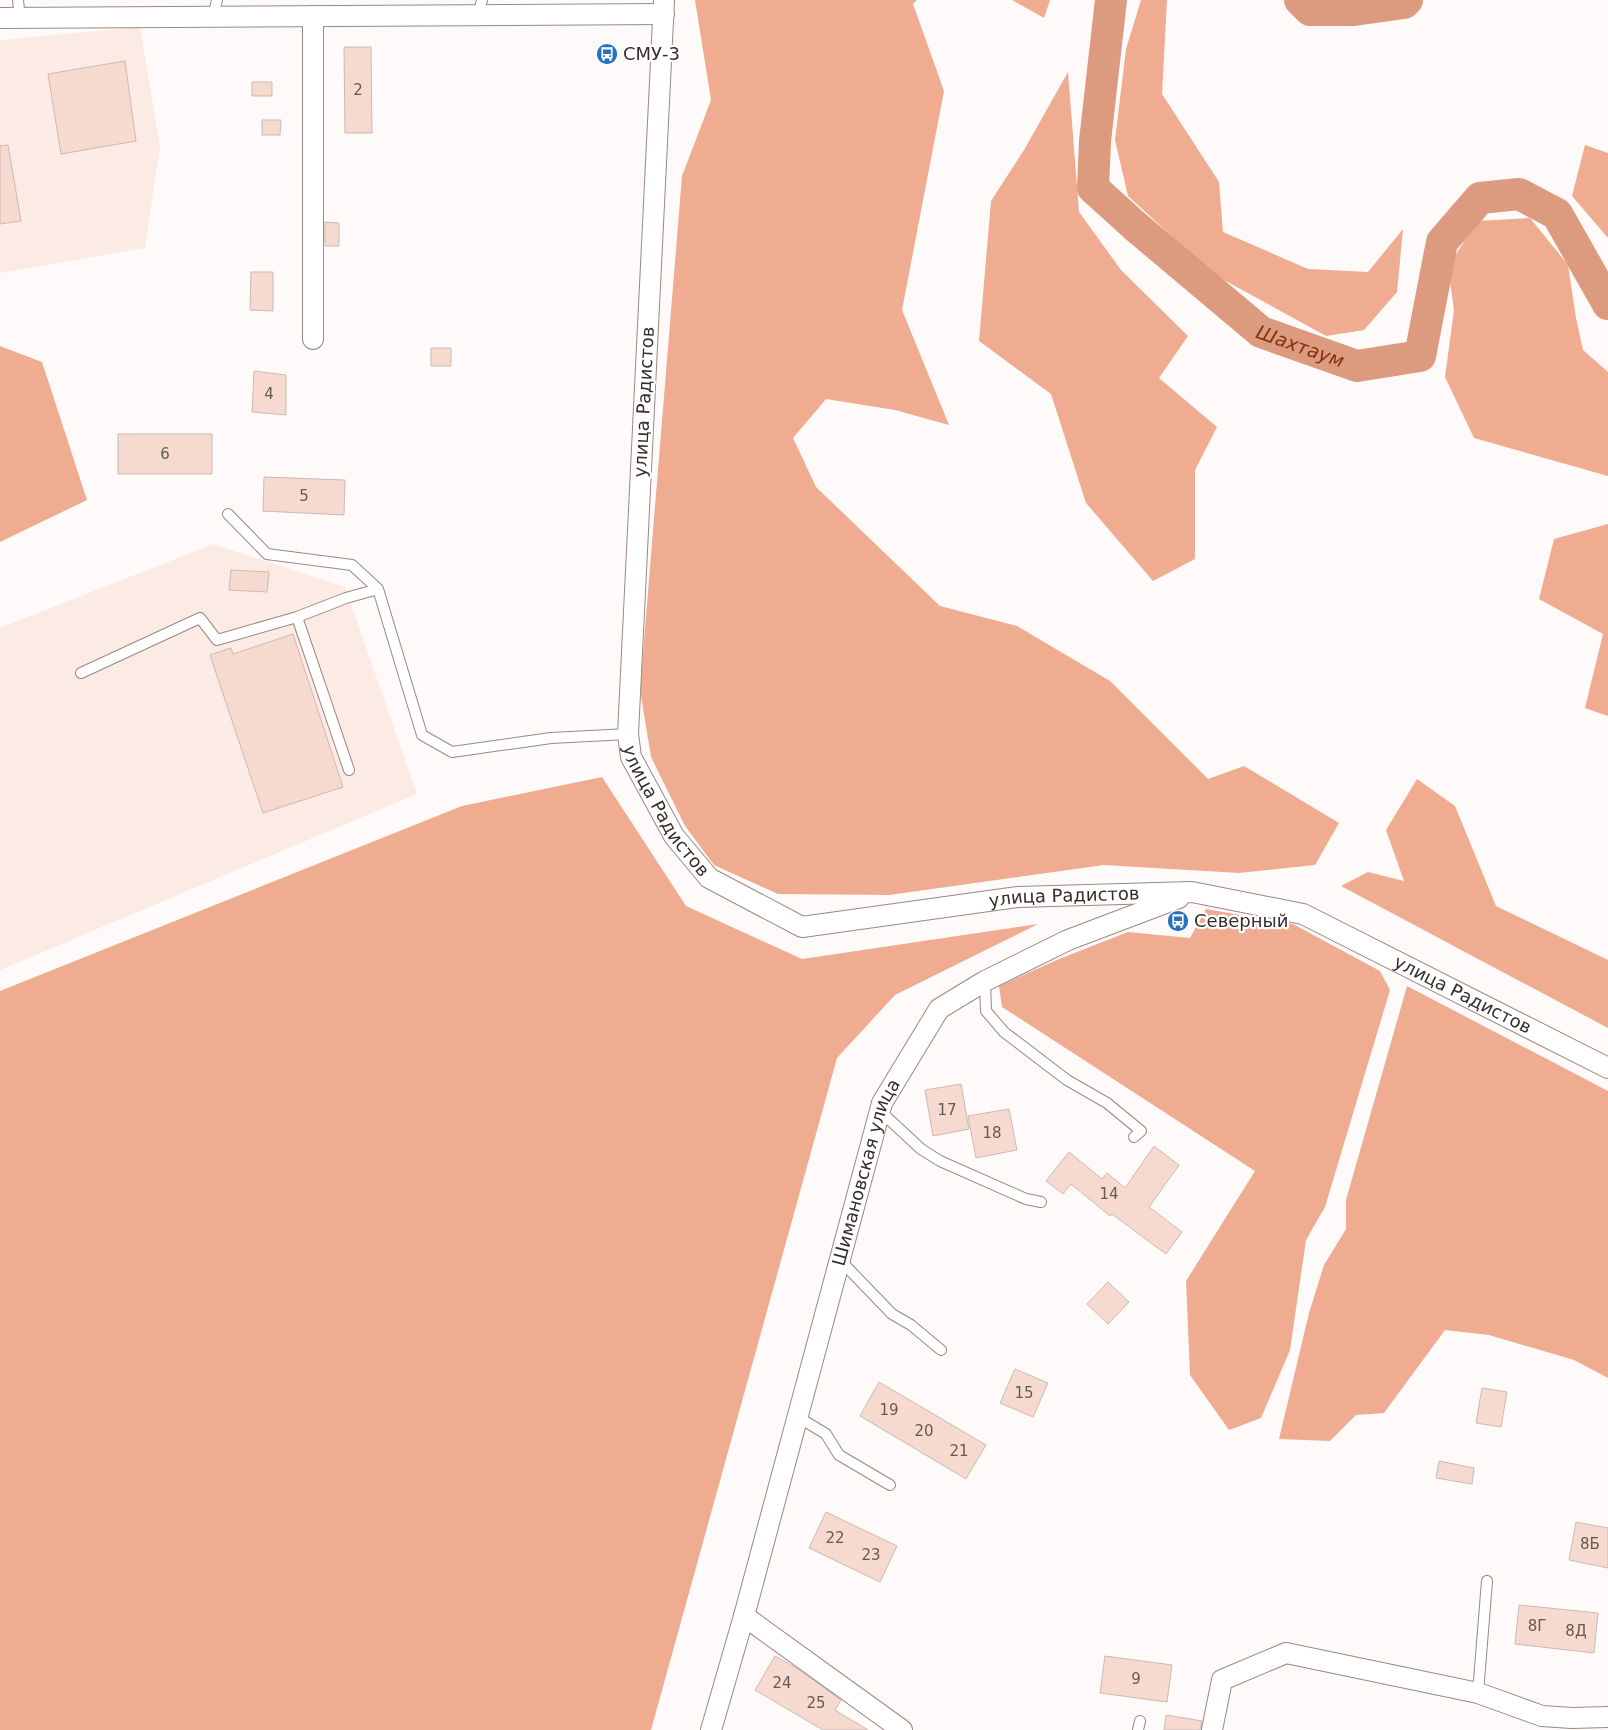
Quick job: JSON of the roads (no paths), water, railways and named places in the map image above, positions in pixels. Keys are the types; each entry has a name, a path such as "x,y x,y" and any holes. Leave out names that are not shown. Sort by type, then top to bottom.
{"street":[{"path":"13,12 215,8 313,16 347,8 664,7"},
{"name":"улица Радистов","path":"664,7 628,734 631,757 674,836 709,878 802,927 1018,897 1192,892 1303,914 1608,1068"},
{"path":"313,16 313,339"},
{"name":"Шимановская улица","path":"711,1730 744,1616 882,1104 939,1009 985,981 1068,940 1192,892"},
{"path":"744,1616 902,1730"},
{"path":"1212,1730 1222,1680 1286,1652 1478,1693 1542,1716 1572,1718 1608,1717"}],"lane":[{"path":"228,514 267,554 352,565 378,589 422,735 452,752 551,738 628,734"},
{"path":"81,673 200,618 217,640 297,617 346,598 378,589"},
{"path":"297,617 349,770"},
{"path":"985,981 986,1011 1004,1032 1067,1080 1107,1103 1141,1131 1134,1137"},
{"path":"880,1111 922,1149 940,1161 1026,1199 1042,1202"},
{"path":"840,1260 892,1314 911,1325 941,1350"},
{"path":"798,1417 826,1434 839,1455 890,1485"},
{"path":"1478,1693 1487,1581"}],"waterway":[{"name":"Шахтаум","path":"1111,0 1095,141 1093,188 1135,226 1261,332 1357,366 1420,356 1442,242 1480,198 1519,194 1557,214 1608,304"},
{"name":"Шахтаум","path":"1300,0 1310,10 1354,10 1404,3 1407,0"}],"place":[{"name":"СМУ-3","path":"607,54"},
{"name":"Северный","path":"1178,921"}]}
